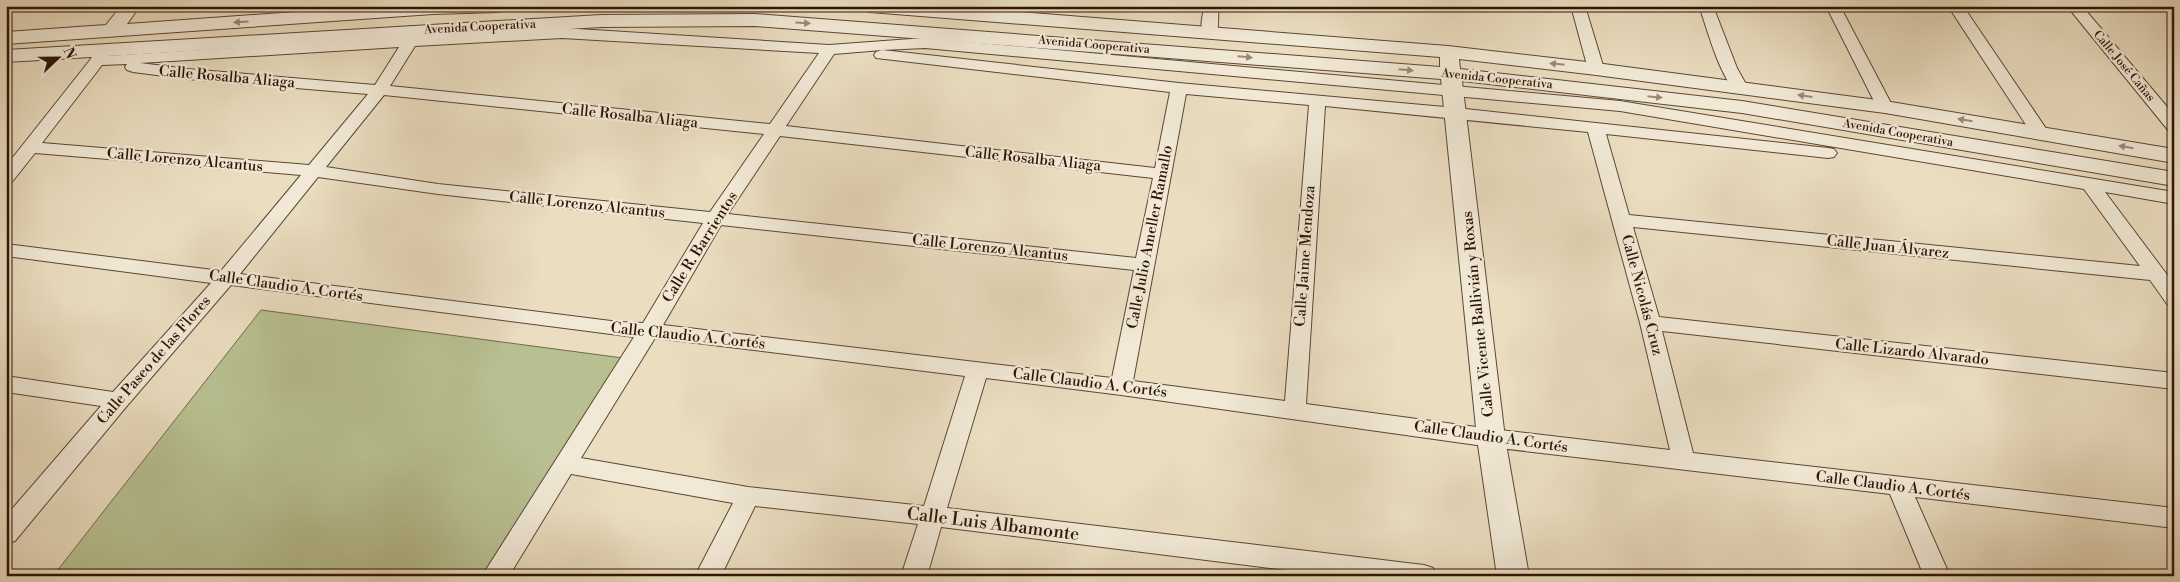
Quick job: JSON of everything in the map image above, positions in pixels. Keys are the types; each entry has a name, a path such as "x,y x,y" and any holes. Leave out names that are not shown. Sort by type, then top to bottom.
{"street":[{"path":"111,31 131,6"},
{"name":"Avenida Cooperativa","path":"6,38 434,7 500,6"},
{"name":"Avenida Cooperativa","path":"870,6 1210,34 1452,82 1596,68 1885,107 2174,156"},
{"path":"1210,34 1209,17 1212,6"},
{"path":"1578,6 1596,68"},
{"path":"1706,6 1739,86"},
{"path":"1833,6 1885,107"},
{"path":"1955,6 2040,133"},
{"name":"Calle José Cañas","path":"2074,6 2174,126"},
{"name":"Avenida Cooperativa","path":"6,56 100,55 601,21 755,20 1742,107 2174,179"},
{"path":"6,178 100,55 410,42 562,33 830,49 1317,102 1452,82 1596,129 1882,158 1926,156"},
{"name":"Calle Paseo de las Flores","path":"6,534 118,401 226,278 314,171 380,90 410,42"},
{"path":"830,49 925,43 1452,82 1620,106 2174,198"},
{"name":"Calle R. Barrientos","path":"495,576 649,330 715,219 830,49"},
{"name":"Calle Rosalba Aliaga","path":"100,55 188,74 380,90 775,130 1163,174"},
{"name":"Calle Vicente Ballivián y Roxas","path":"1452,82 1491,438 1512,576"},
{"name":"Calle Julio Ameller Ramallo","path":"1121,387 1179,88"},
{"name":"Calle Jaime Mendoza","path":"1295,410 1317,102"},
{"name":"Calle Nicolás Cruz","path":"1596,129 1650,323 1684,461"},
{"name":"Calle Lorenzo Alcantus","path":"29,147 314,171 438,189 1145,265"},
{"path":"2090,184 2174,299"},
{"name":"Calle Juan Álvarez","path":"1622,220 2155,274"},
{"name":"Calle Claudio A. Cortés","path":"6,250 619,330 649,330 1121,387 1491,438 2174,518"},
{"name":"Calle Lizardo Alvarado","path":"1650,323 2174,381"},
{"path":"914,576 978,369"},
{"path":"6,384 118,401"},
{"name":"Calle Luis Albamonte","path":"564,464 748,496 1424,576"},
{"path":"1899,487 1937,576"},
{"path":"708,576 748,496"}],"green space":[{"path":"261,310 638,360 497,576 53,576"}]}
